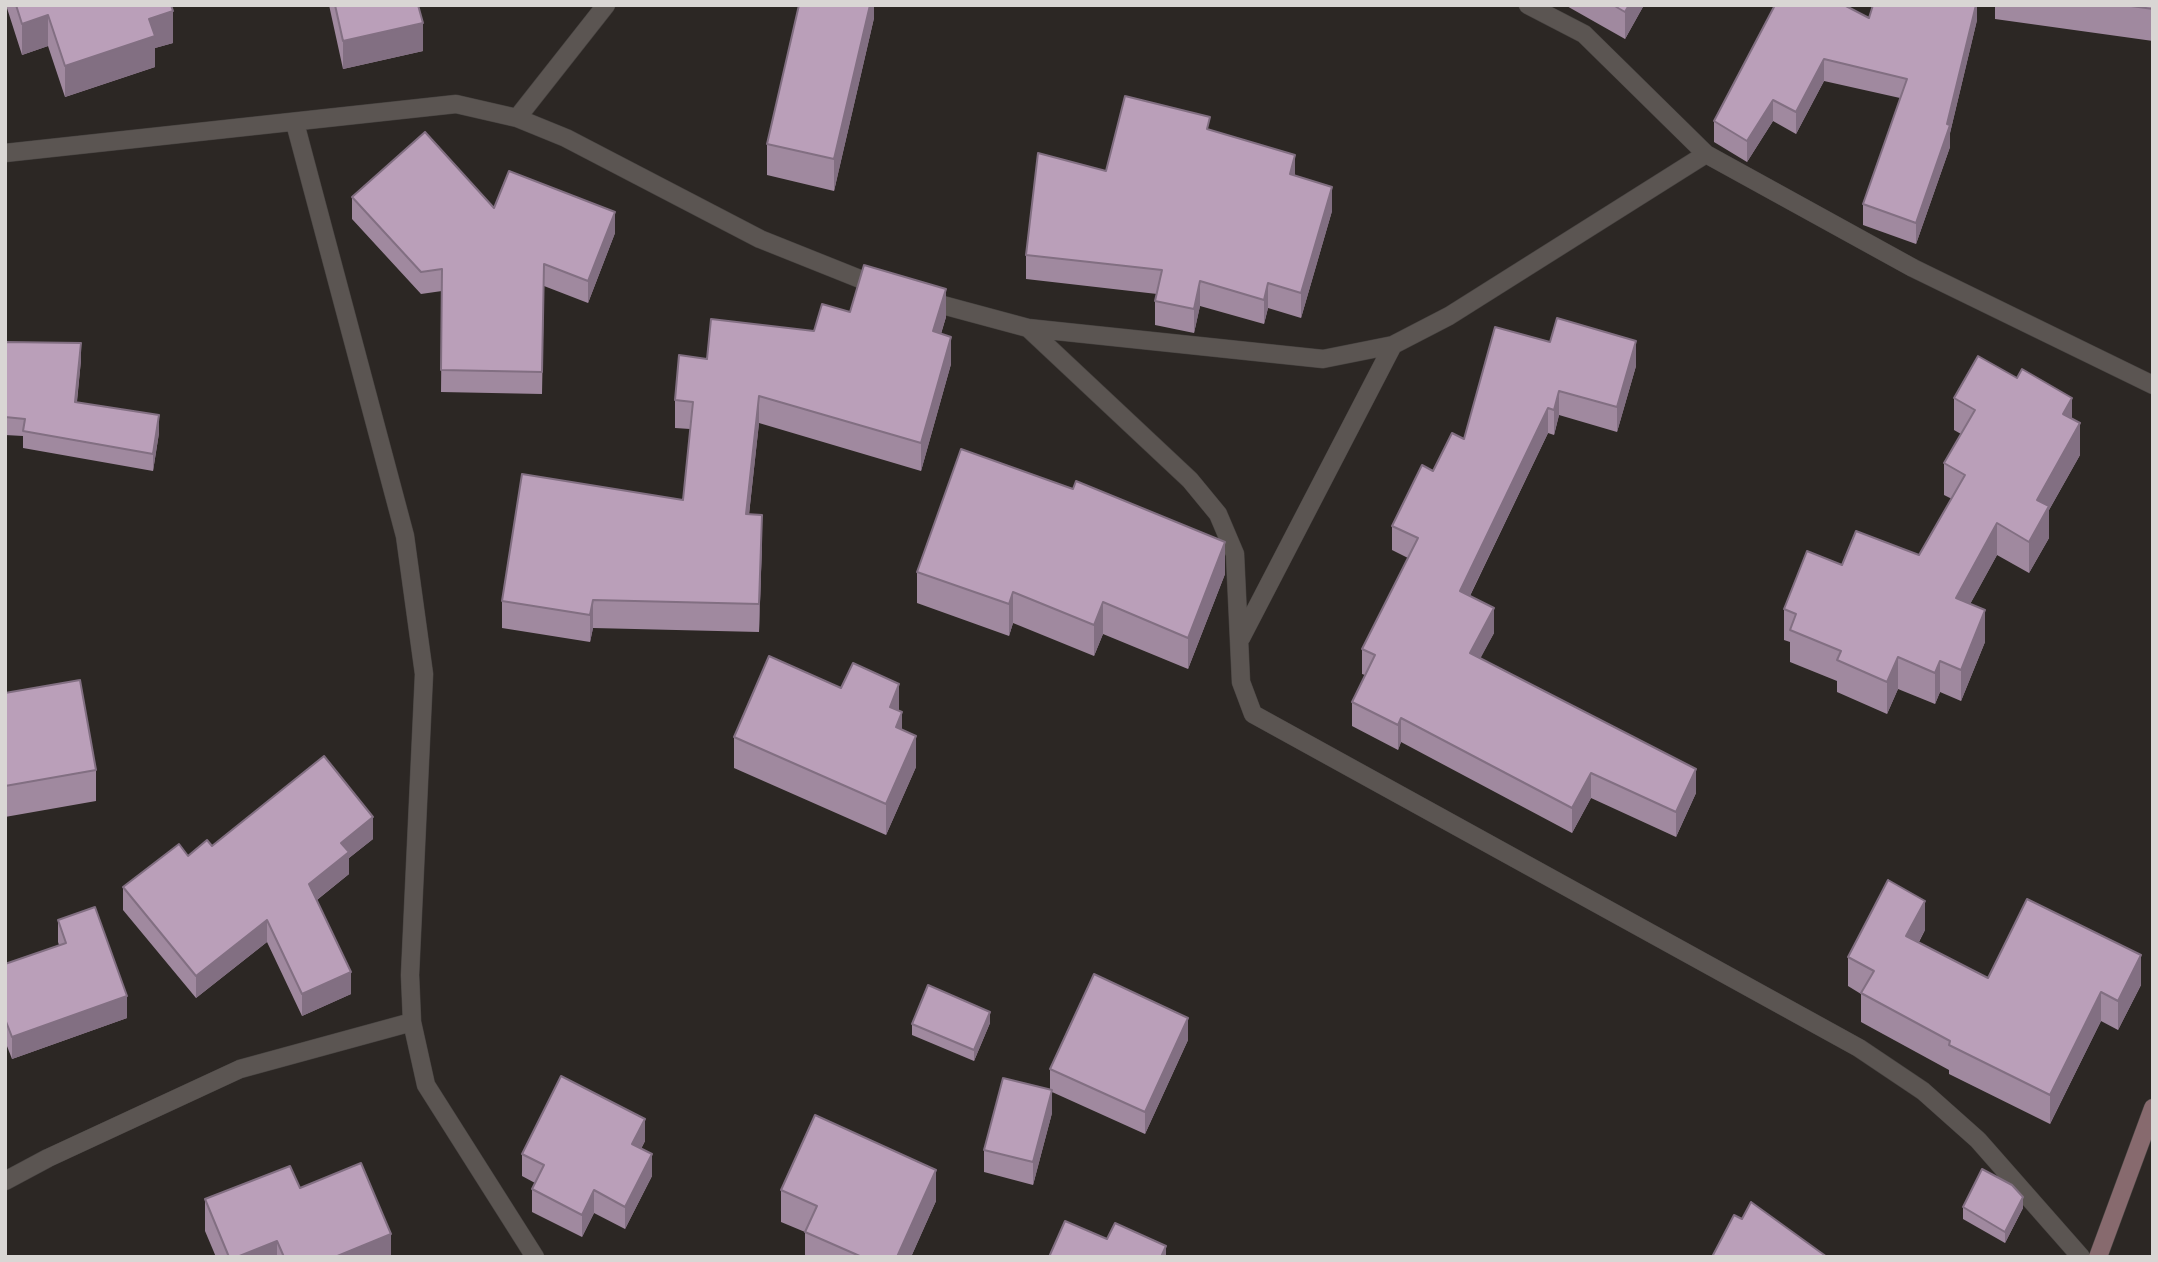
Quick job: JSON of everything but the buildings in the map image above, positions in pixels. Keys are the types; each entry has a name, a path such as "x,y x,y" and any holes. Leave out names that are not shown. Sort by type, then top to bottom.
{"street":[{"path":"517,118 606,5"},
{"path":"1528,5 1584,34 1706,155 1913,268 2153,385"},
{"path":"5,153 456,104 517,118 566,138 760,239 903,294 1028,328 1323,359 1393,345 1449,316 1706,155"},
{"path":"295,123 405,536 424,674 410,975 412,1022 426,1085 535,1257"},
{"path":"1028,328 1190,480 1218,514 1235,554 1241,682 1253,714 1859,1048 1902,1076 1978,1140 2081,1257"},
{"path":"1241,638 1393,345"},
{"path":"5,1181 240,1069 412,1022"},
{"path":"2098,1257 2153,1108"}]}
